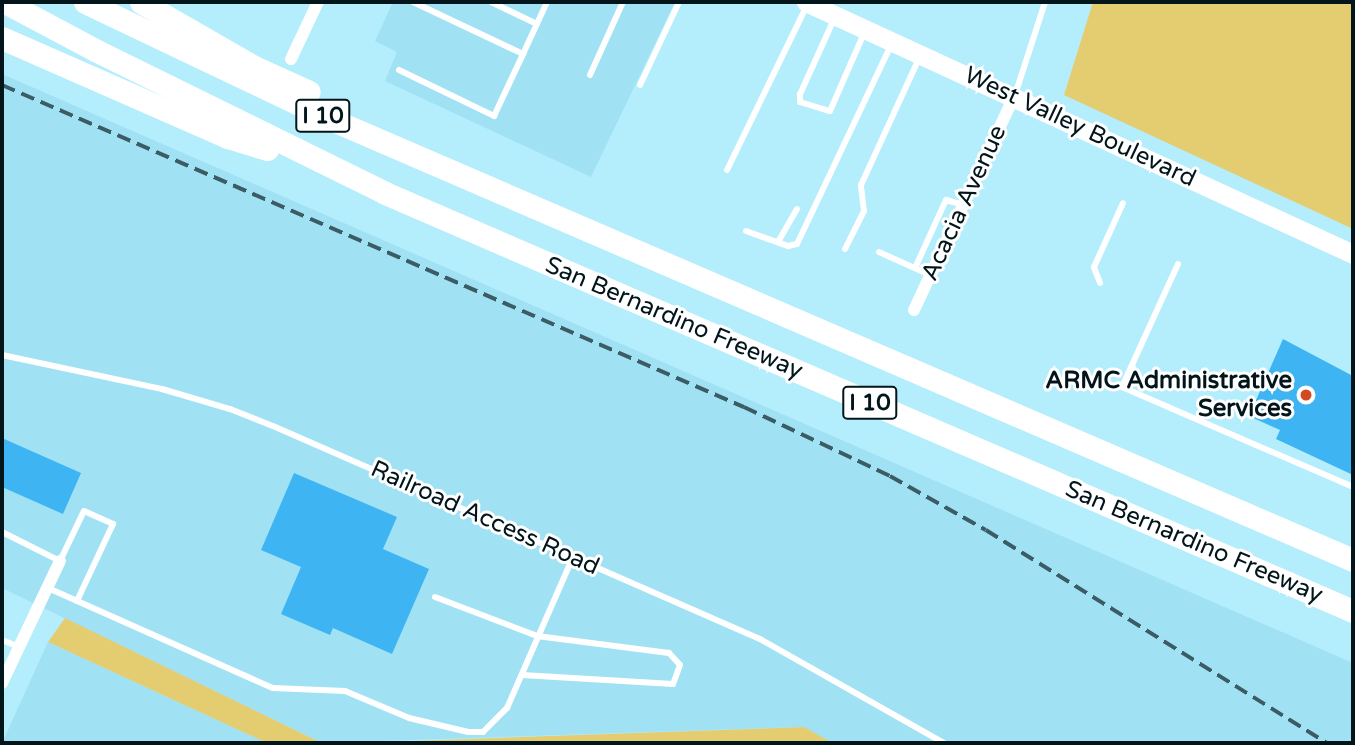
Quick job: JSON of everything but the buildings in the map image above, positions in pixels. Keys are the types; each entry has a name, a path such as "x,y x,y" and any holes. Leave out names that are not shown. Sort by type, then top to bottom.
{"highway":[{"name":"San Bernardino Freeway","path":"5,2 337,171 1353,611"},
{"name":"San Bernardino Freeway","path":"85,2 241,79 565,222 1353,560"},
{"path":"141,2 254,67 485,174 565,222"},
{"path":"2,38 228,137 337,171"}],"main road":[{"name":"West Valley Boulevard","path":"807,2 1353,254"}],"street":[{"path":"291,59 318,2"},
{"name":"Acacia Avenue","path":"914,310 1014,97"},
{"path":"2,683 60,561"}],"lane":[{"path":"412,2 523,54"},
{"path":"491,2 537,24"},
{"path":"399,69 494,116 547,2"},
{"path":"590,75 624,2"},
{"path":"640,85 680,2"},
{"path":"727,170 807,2"},
{"path":"1014,97 1045,2"},
{"path":"836,16 800,94 800,102 830,111 865,29"},
{"path":"746,231 793,246 800,240 893,42"},
{"path":"845,249 864,211 861,185 921,54"},
{"path":"915,268 946,200 963,205"},
{"path":"1100,283 1094,267 1123,203"},
{"path":"778,242 797,209"},
{"path":"879,251 930,275"},
{"path":"1178,264 1122,387 1353,487"},
{"name":"Railroad Access Road","path":"2,355 162,388 230,409 760,639 944,743"},
{"path":"2,532 60,561 84,511 113,524 77,601"},
{"path":"47,588 272,688 345,691 409,718 468,732 483,732 507,708 573,557"},
{"path":"435,597 537,636 669,653 680,665 673,684 522,675"},
{"path":"2,640 19,647"}],"shaded area":[{"path":"393,2 675,2 591,177 385,81 397,52 375,41"},
{"path":"1093,2 1353,2 1353,229 1064,95"},
{"path":"2,74 1353,663 1353,743 833,743 803,727 322,743 2,588"},
{"path":"65,618 322,743 267,743 48,642"},
{"path":"48,642 267,743 2,743"},
{"path":"804,727 833,743 358,743"}],"railway":[{"path":"2,85 744,407 890,476 986,530 1327,743"}],"place":[{"name":"ARMC Administrative Services","path":"1306,395"}]}
